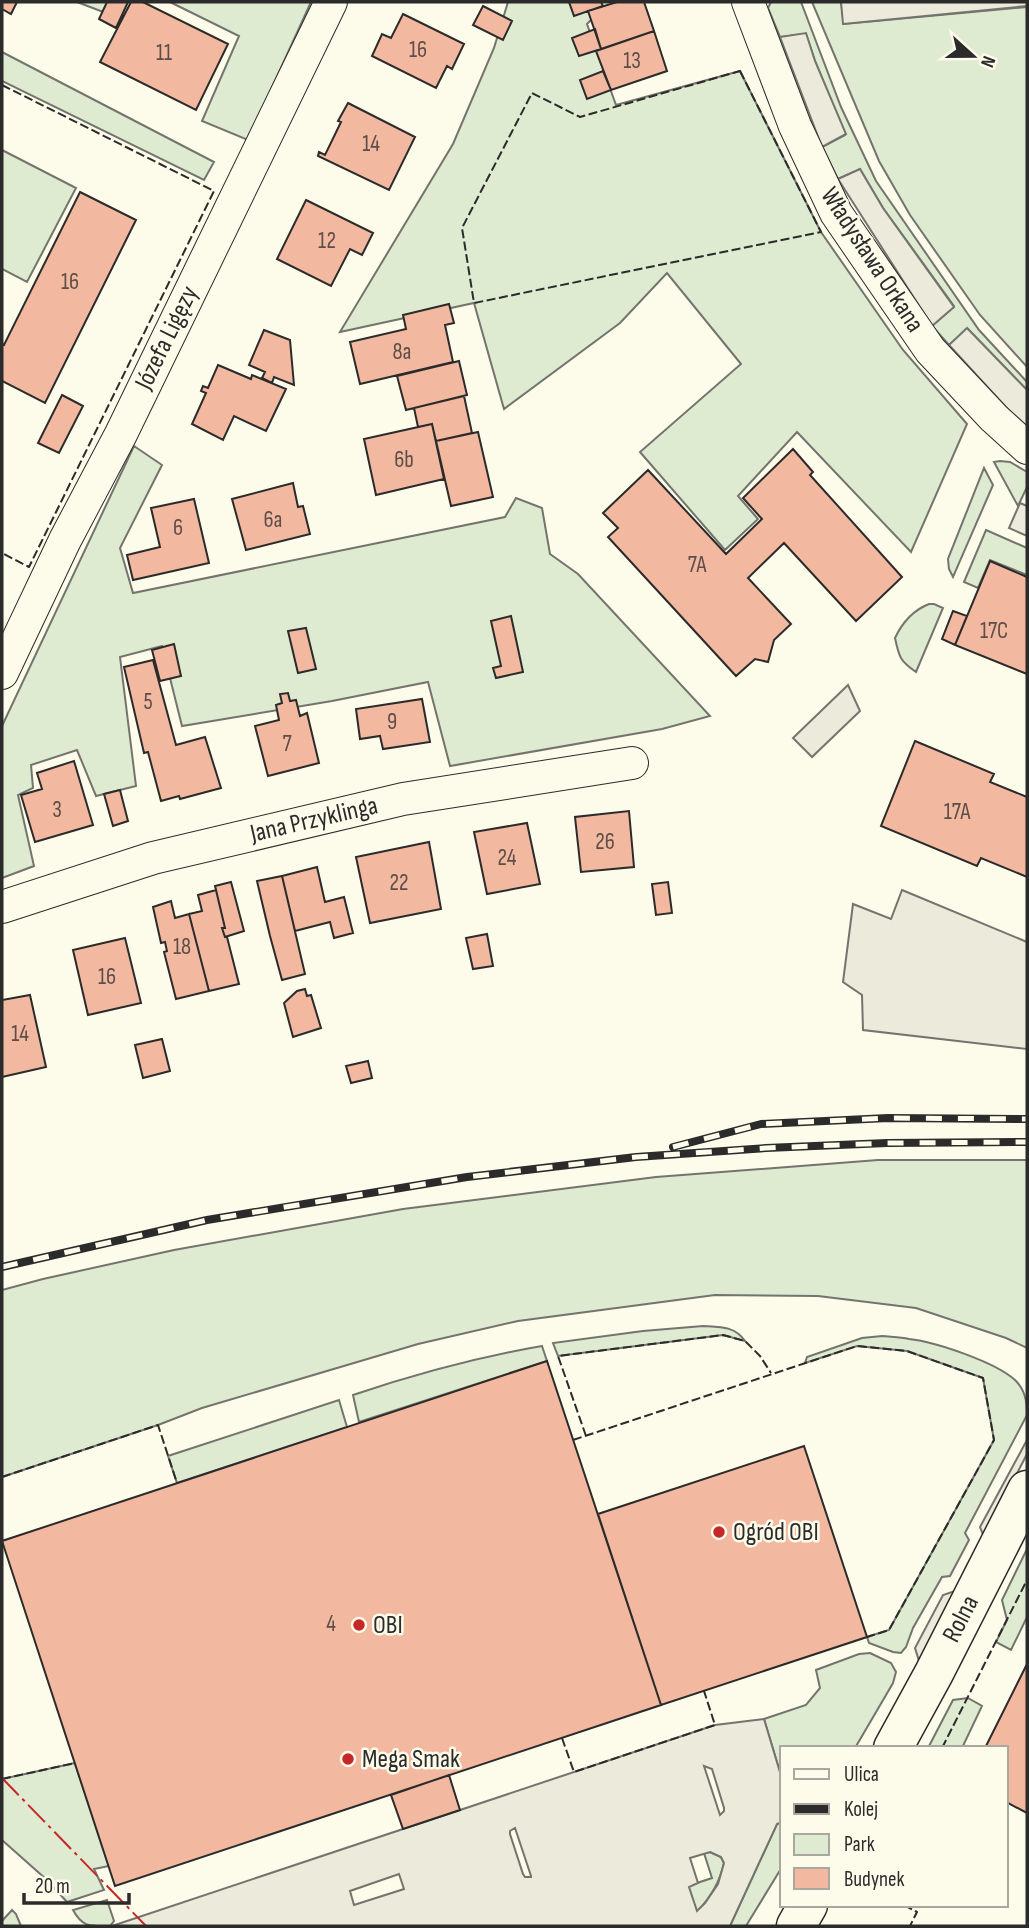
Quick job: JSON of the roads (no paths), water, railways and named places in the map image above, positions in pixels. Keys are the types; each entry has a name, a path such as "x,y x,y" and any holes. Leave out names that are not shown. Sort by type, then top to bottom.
{"street":[{"name":"Józefa Ligęzy","path":"2,673 331,2"},
{"name":"Władysława Orkana","path":"748,2 795,126 836,213 930,350 994,418 1027,448"},
{"name":"Jana Przyklinga","path":"2,907 153,858 390,802 632,763"},
{"name":"Rolna","path":"894,1746 1027,1490"},
{"path":"796,1926 807,1907"}],"railway":[{"path":"673,1147 761,1124 888,1118 1027,1119"},
{"path":"2,1267 207,1220 467,1177 636,1157 766,1148 887,1143 1027,1142"}],"place":[{"name":"Ogród OBI","path":"719,1532"},
{"name":"OBI","path":"359,1625"},
{"name":"Mega Smak","path":"348,1759"}]}
